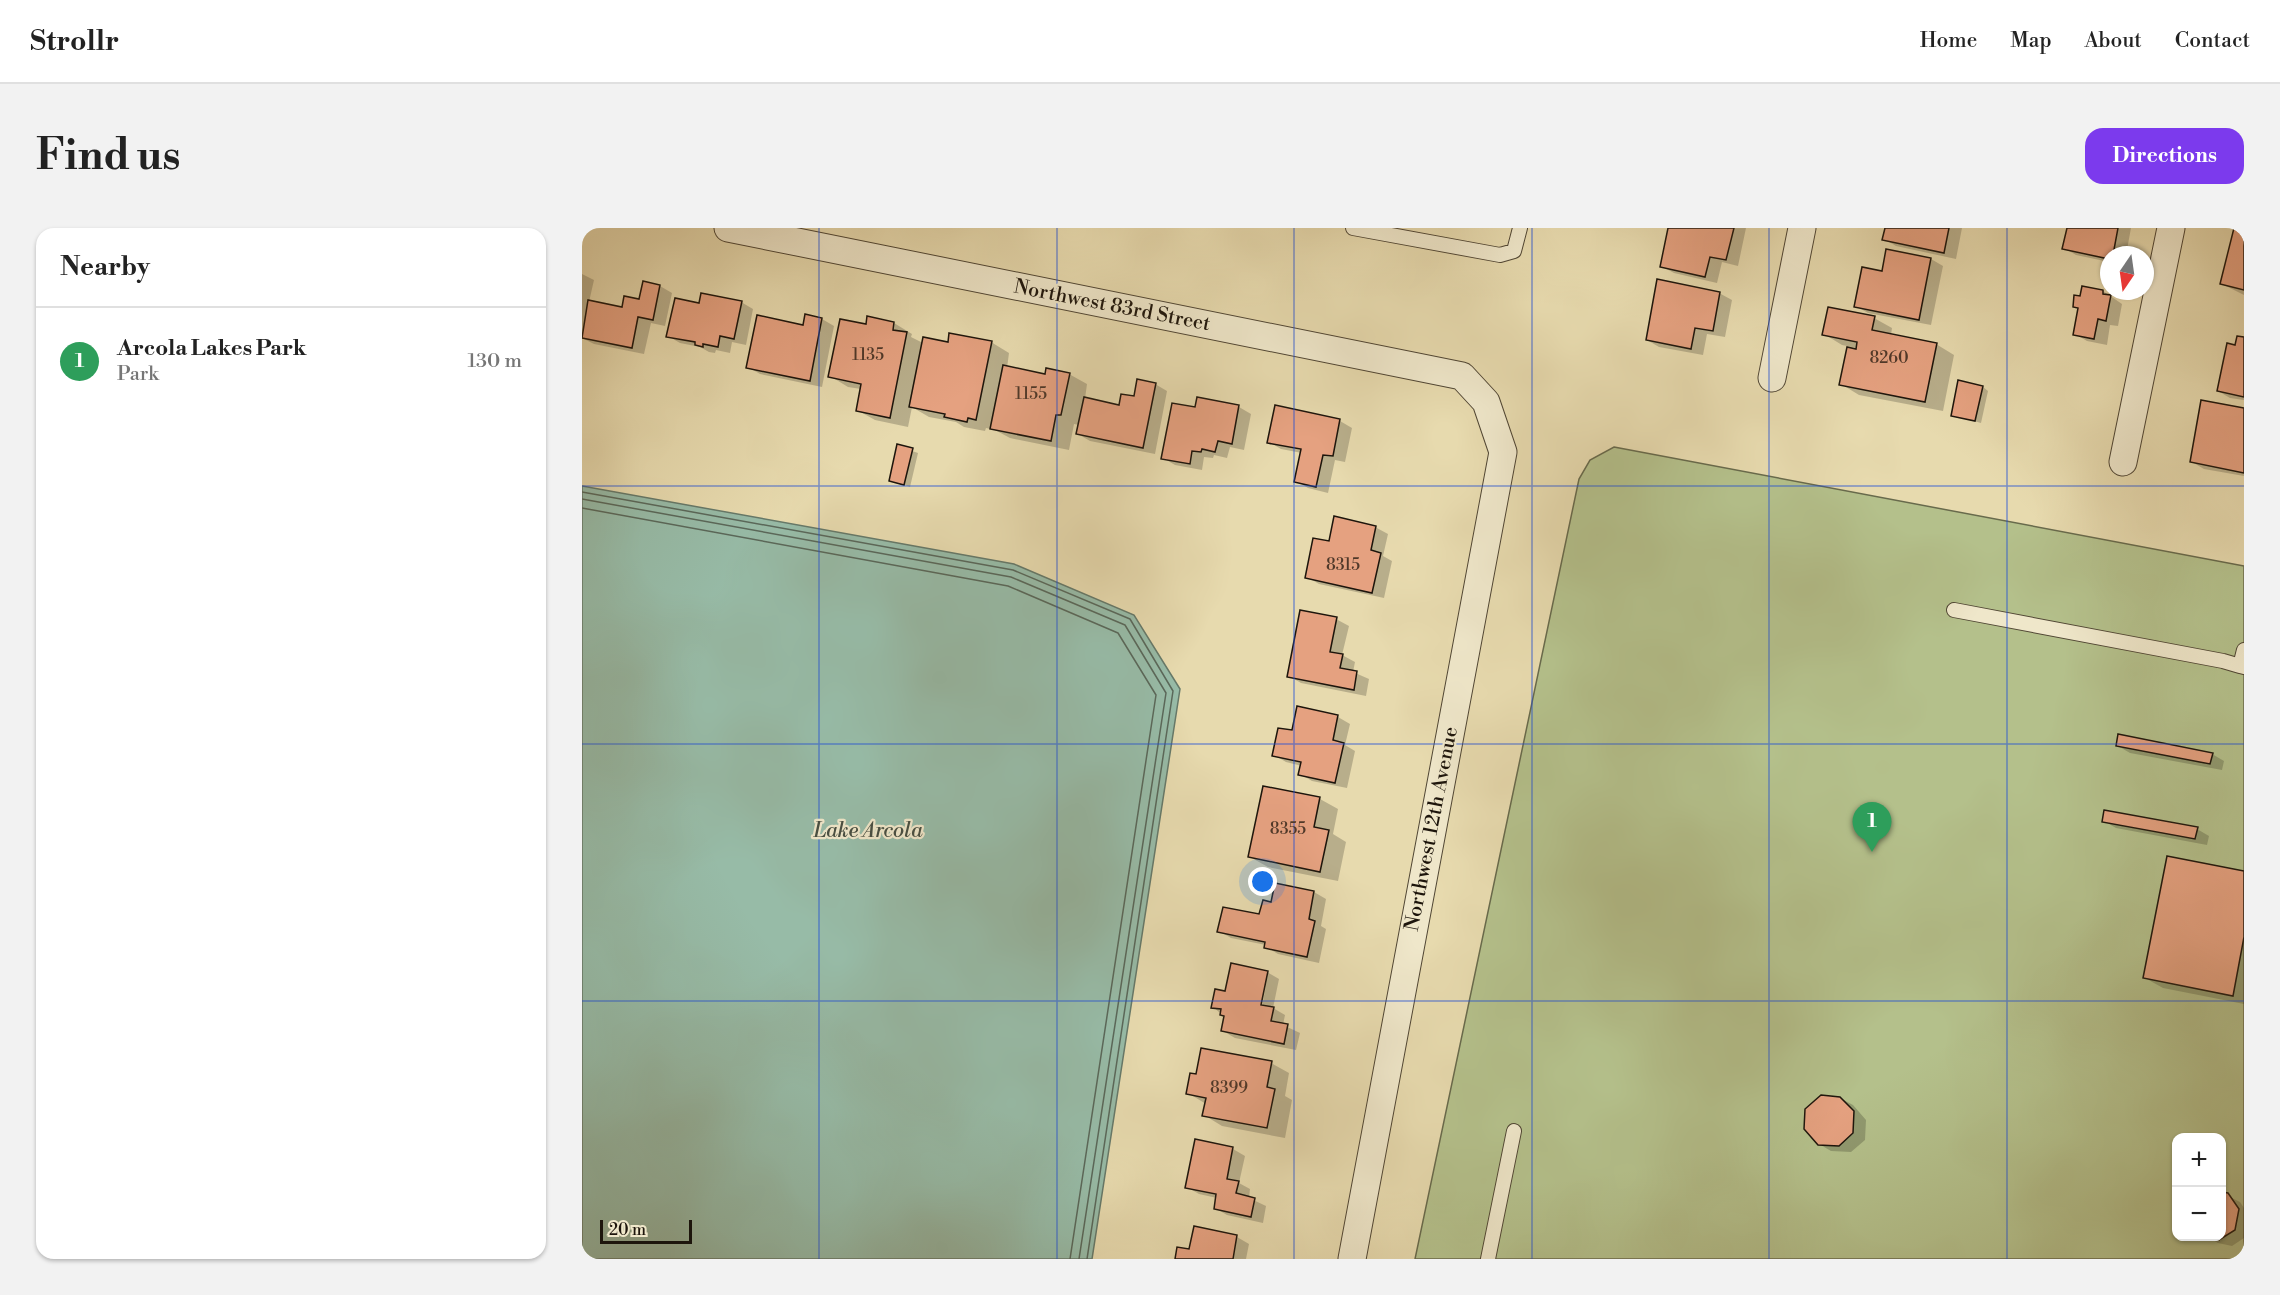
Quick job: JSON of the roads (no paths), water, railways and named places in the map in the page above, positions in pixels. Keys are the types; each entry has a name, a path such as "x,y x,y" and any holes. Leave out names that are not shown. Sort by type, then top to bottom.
{"street":[{"name":"Northwest 83rd Street","path":"728,228 1462,376 1486,402"},
{"path":"1772,378 1802,228"},
{"path":"2124,462 2171,228"},
{"name":"Northwest 12th Avenue","path":"1352,1259 1503,452 1486,402"}],"lane":[{"path":"1353,228 1500,255 1514,251 1520,228"},
{"path":"1954,610 2242,667 2244,650"},
{"path":"1488,1259 1514,1131"}],"water":[{"name":"Lake Arcola","path":"582,486 1014,564 1134,615 1180,689 1092,1259 582,1259"}],"place":[{"name":"Arcola Lakes Park","path":"1872,852"}]}
